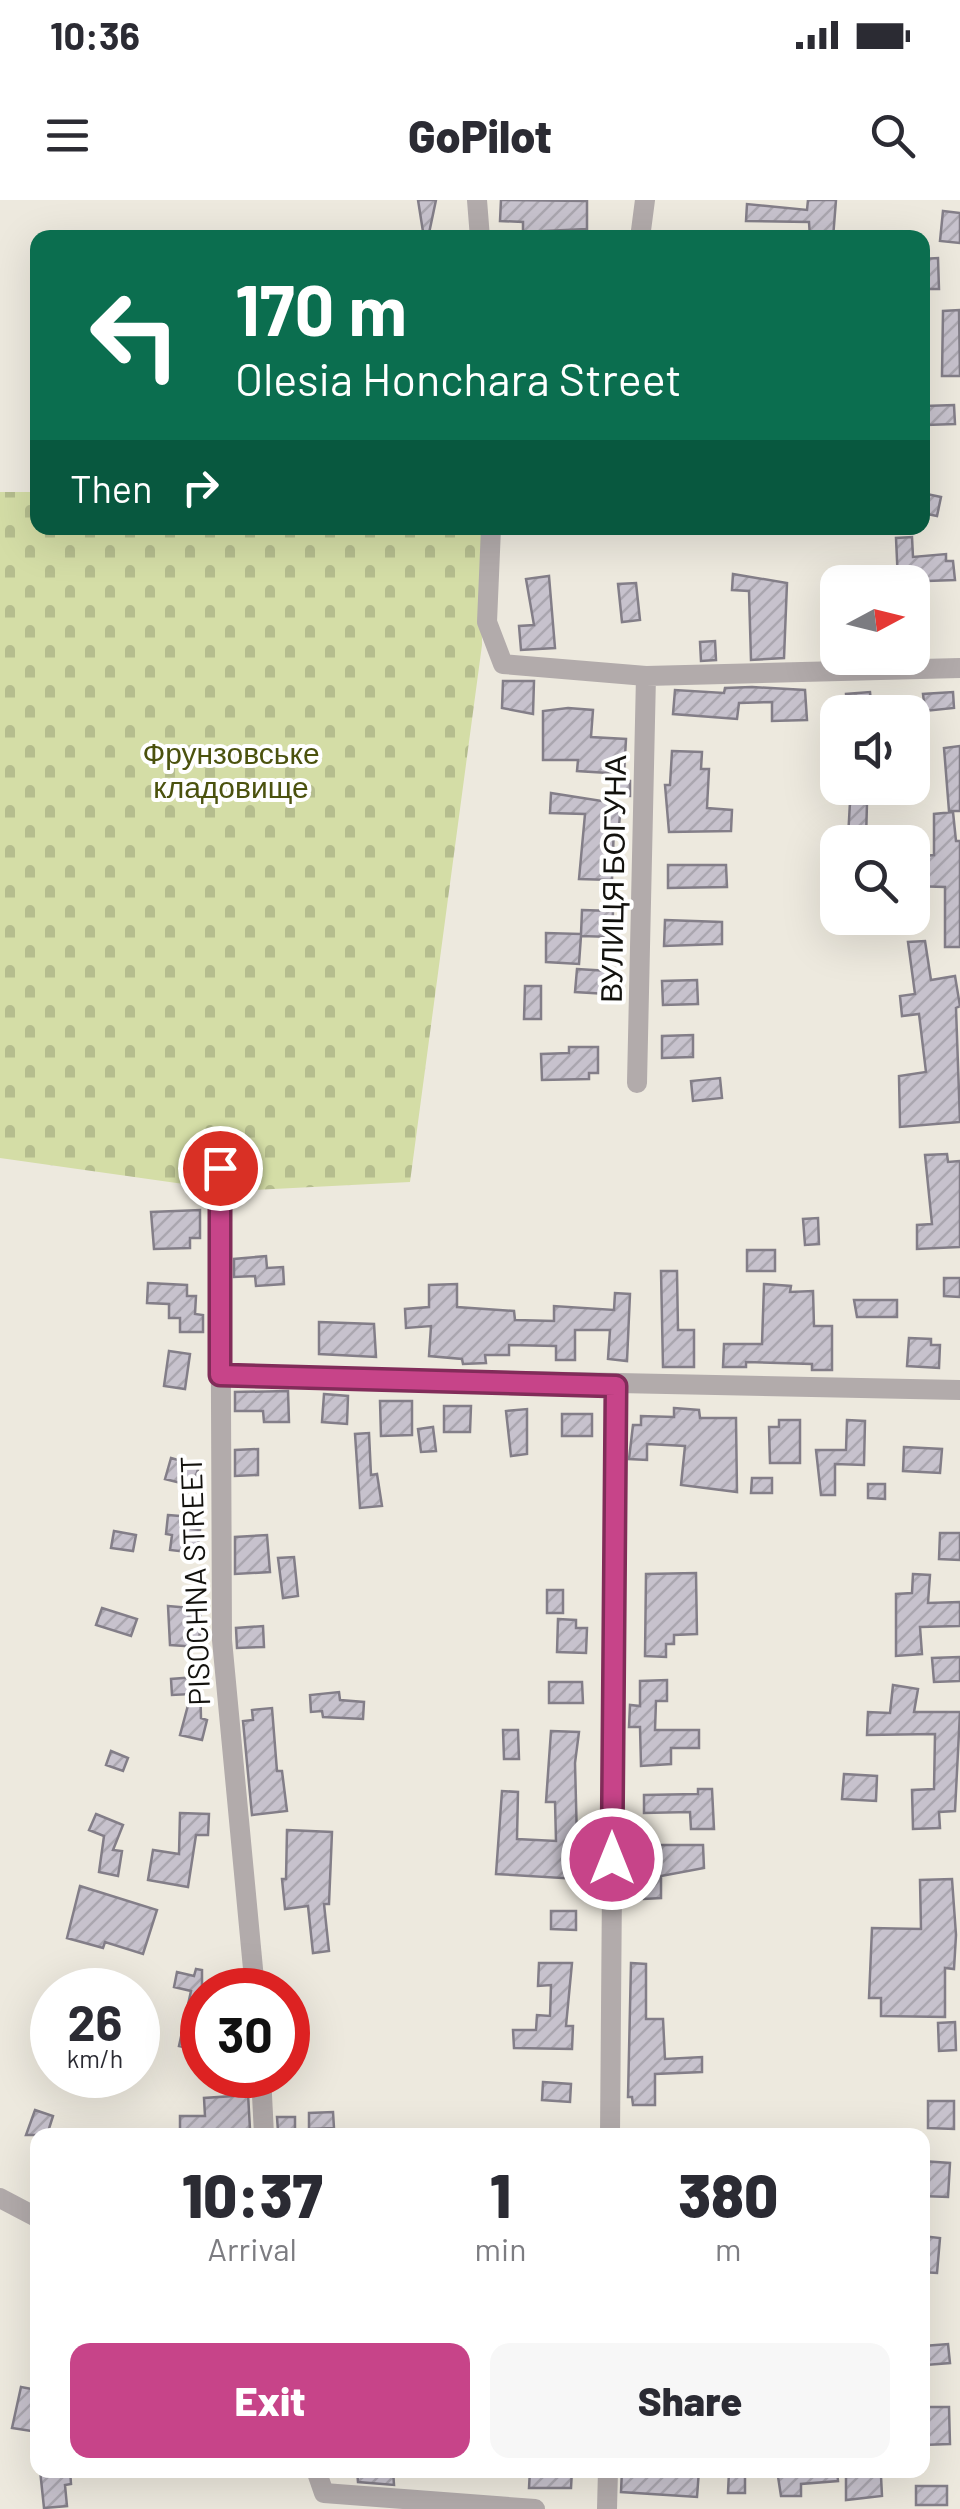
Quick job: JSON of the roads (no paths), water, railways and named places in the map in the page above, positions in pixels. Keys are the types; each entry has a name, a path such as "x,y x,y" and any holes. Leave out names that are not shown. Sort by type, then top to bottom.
{"street":[{"path":"477,200 479,230"},
{"path":"641,230 645,200"},
{"path":"492,535 488,622 503,664 646,676 960,668"},
{"name":"ВУЛИЦЯ БОГУНА","path":"637,1083 646,676"},
{"name":"PISOCHNA STREET","path":"220,1168 222,1640 252,1968"},
{"path":"220,1375 960,1390"},
{"path":"610,2128 616,1386"},
{"path":"263,2098 264,2128"},
{"path":"0,2198 30,2214"},
{"path":"608,2478 608,2509"},
{"path":"324,2501 534,2509"}],"park label":[{"name":"Фрунзовське кладовище","path":"231,769"}]}
